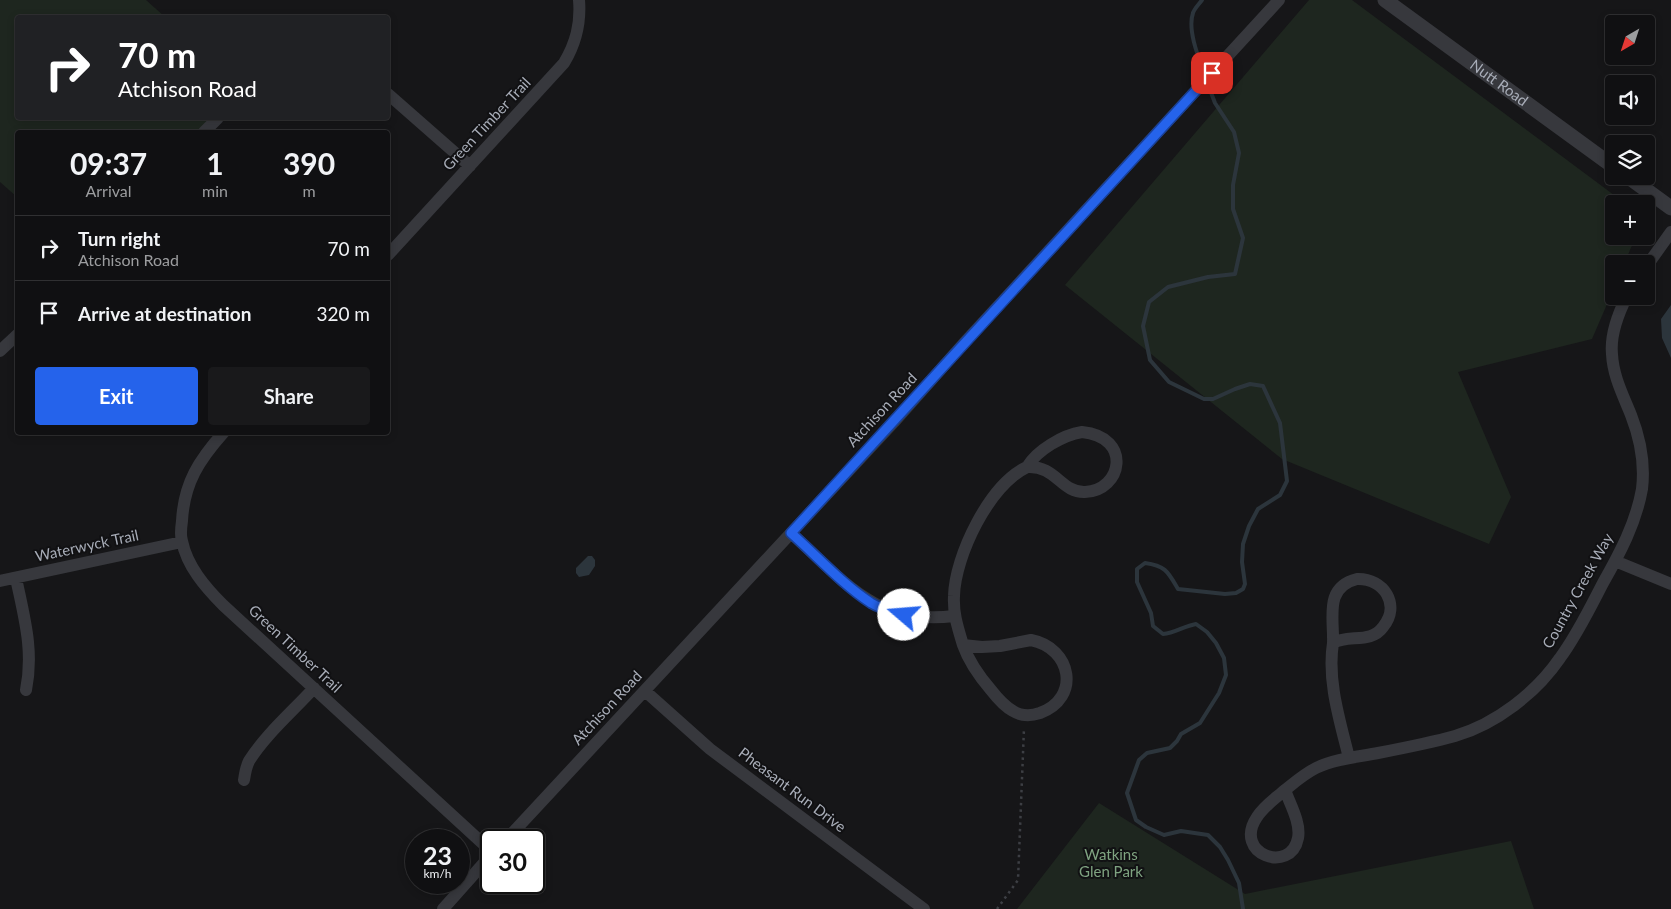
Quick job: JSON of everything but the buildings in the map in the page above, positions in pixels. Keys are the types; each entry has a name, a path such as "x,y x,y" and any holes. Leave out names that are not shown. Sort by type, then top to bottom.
{"street":[{"name":"Green Timber Trail","path":"390,253 564,63 572,50 578,32 580,18 579,0"},
{"name":"Atchison Road","path":"516,829 645,692 1279,0"},
{"name":"Nutt Road","path":"1385,0 1605,160"},
{"path":"390,96 470,166"},
{"path":"206,130 216,120"},
{"path":"1639,185 1671,208"},
{"path":"1655,255 1671,232"},
{"name":"Country Creek Way","path":"1285,790 1298,832 1298,840 1289,852 1280,857 1272,858 1260,853 1254,847 1251,840 1253,824 1258,816 1285,790 1307,773 1318,767 1348,758 1457,735 1484,724 1505,712 1525,696 1560,659 1615,561 1635,518 1642,486 1641,451 1634,424 1619,390 1612,353 1612,338 1623,305"},
{"path":"0,351 15,337"},
{"path":"963,645 982,648 1031,640 1051,647 1064,663 1066,687 1062,696 1048,710 1034,715 1016,713 1004,706 982,680 968,659 963,645 954,616 954,595 960,565 983,511 1000,489 1018,472 1027,467 1036,467 1053,474 1068,487 1084,492 1093,491 1104,485 1112,477 1116,470 1117,461 1112,446 1103,437 1095,433 1082,432 1074,433 1039,452 1032,458 1027,467"},
{"name":"Green Timber Trail","path":"221,435 204,455 190,480 182,515 182,542 192,567 212,593 480,843"},
{"path":"791,533 854,591 873,604 904,615 929,618 954,616"},
{"name":"Waterwyck Trail","path":"0,581 182,542"},
{"path":"1615,561 1671,584"},
{"path":"16,578 27,632 30,659 26,690"},
{"path":"1332,643 1340,639 1372,636 1384,627 1388,620 1389,603 1384,589 1378,584 1364,579 1349,581 1335,595 1332,612 1331,656 1333,684 1348,758"},
{"path":"244,780 245,770 249,761 314,688"},
{"name":"Pheasant Run Drive","path":"645,692 710,749 924,909"},
{"path":"444,909 480,866"}],"path":[{"path":"997,909 1018,880 1024,715"}],"green space":[{"path":"0,0 146,0 163,15 15,15 15,120 216,120 206,130 15,130 15,195 0,182"},
{"path":"1309,0 1352,0 1614,195 1605,195 1605,245 1632,245 1628,255 1605,255 1605,305 1607,305 1592,339 1458,372 1511,497 1489,544 1282,459 1065,285"},
{"name":"Watkins Glen Park","path":"1099,803 1245,894 1511,841 1534,909 1017,909"}],"shaded area":[{"path":"1671,305 1671,358 1662,338 1661,319"},
{"path":"588,556 592,556 595,560 595,566 589,575 579,577 576,573 576,568"}],"waterway":[{"path":"1202,0 1195,8 1192,28 1205,75"},
{"path":"1207,82 1215,103 1234,132 1239,153 1233,185 1233,209 1243,238 1235,274 1208,277 1168,287 1149,302 1143,326 1150,360 1169,382 1204,399 1213,399 1250,384 1263,386 1280,423 1287,481 1280,495 1258,509 1249,526 1243,544 1242,562 1245,584 1243,589 1236,593 1225,594 1178,589 1169,574 1158,566 1145,563 1137,569 1137,582 1151,613 1153,626 1163,634 1196,624 1207,632 1216,643 1224,658 1226,675 1219,693 1200,723 1181,734 1170,748 1147,753 1139,760 1127,793 1136,820 1146,827 1164,835 1181,831 1208,835 1220,847 1239,883 1243,909"}],"route":[{"path":"904,615 873,604 854,591 791,533 1212,73"}]}
